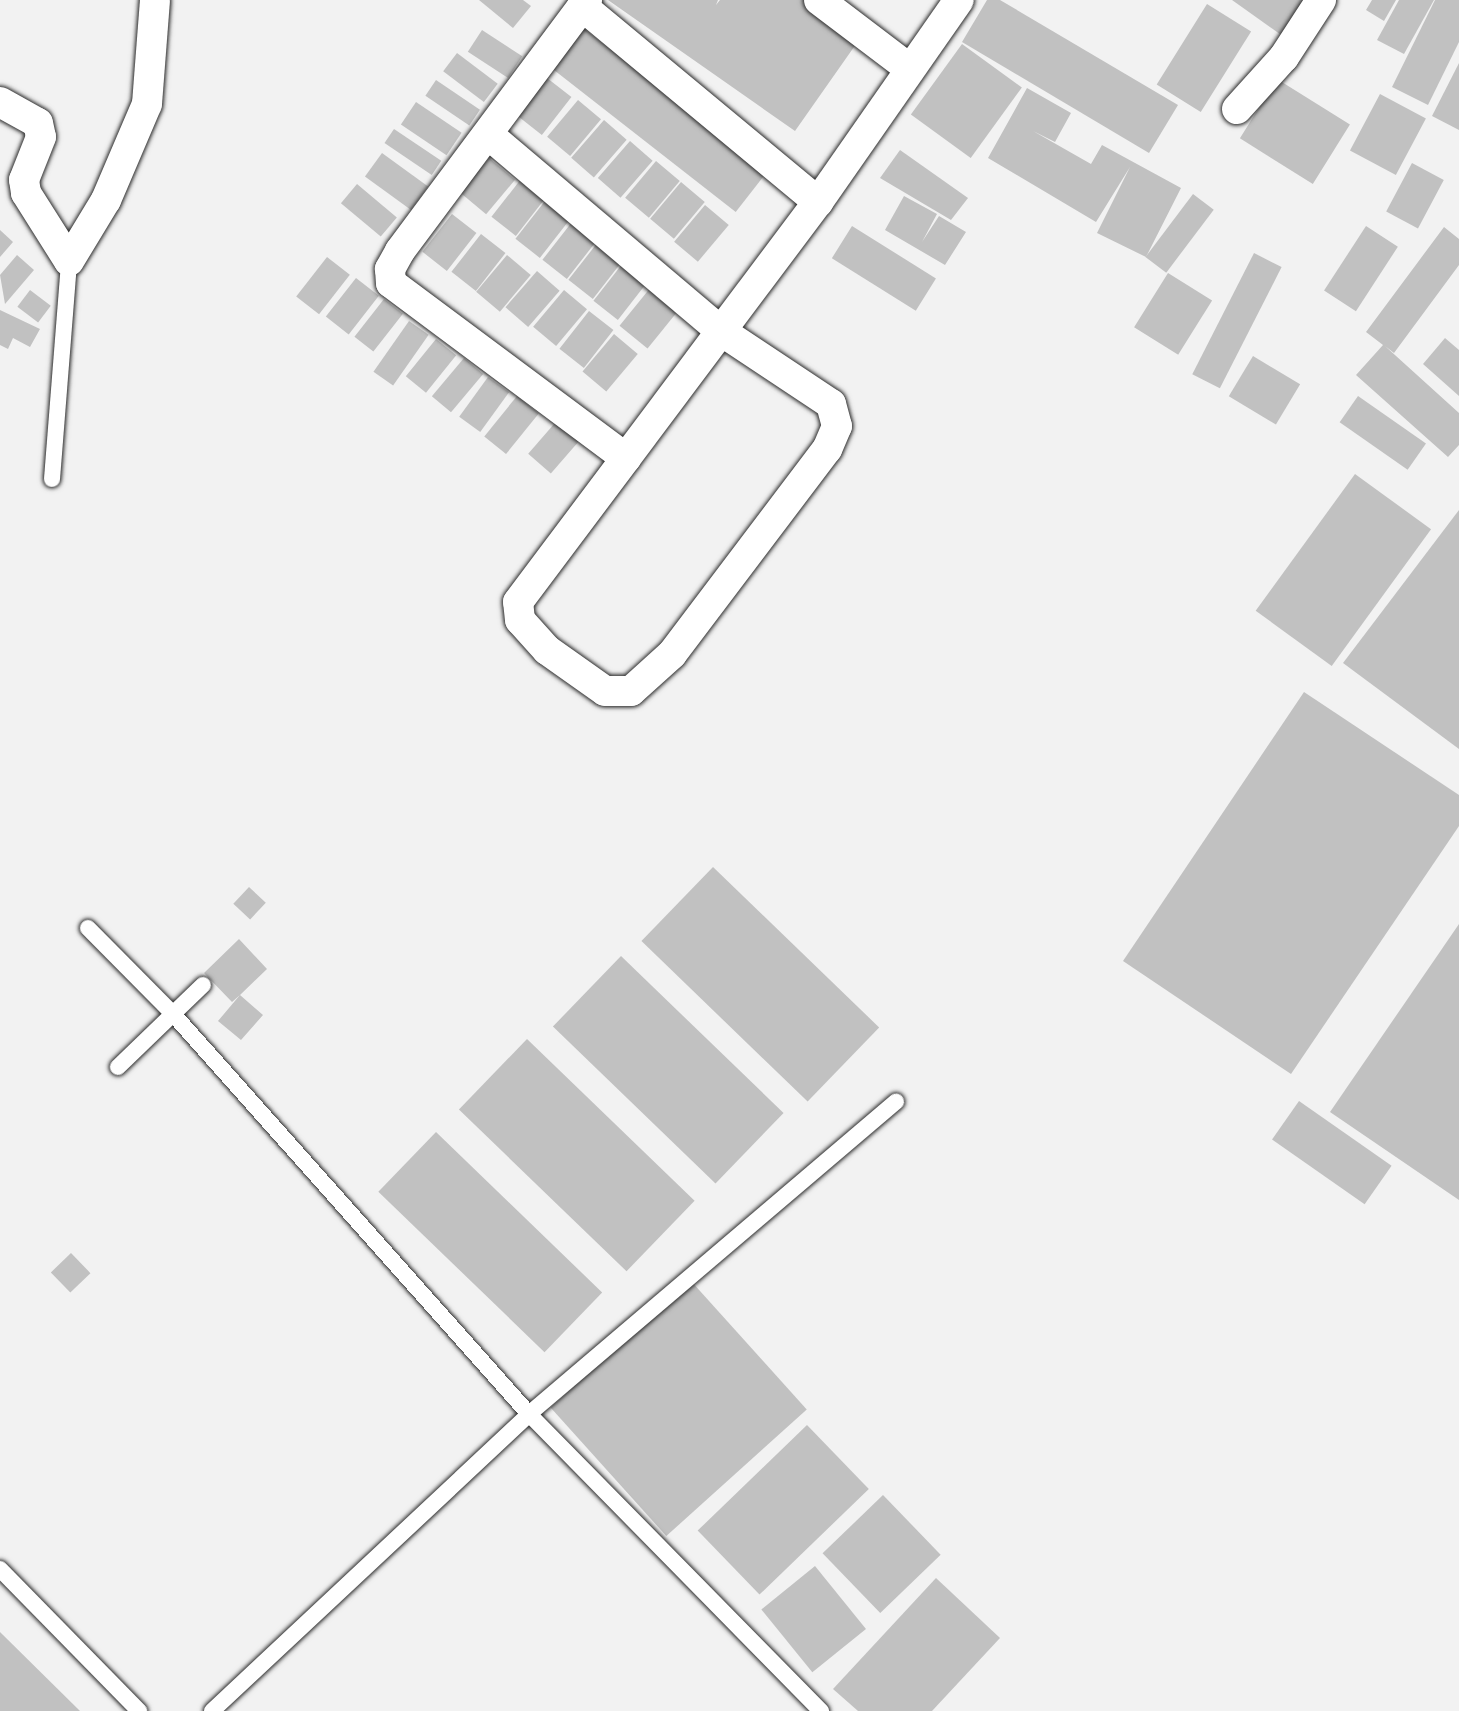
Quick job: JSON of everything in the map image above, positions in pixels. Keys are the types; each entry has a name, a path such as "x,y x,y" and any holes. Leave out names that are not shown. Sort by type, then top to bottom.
{"street":[{"path":"0,102 38,123 41,137 24,180 26,193 69,261 106,200 147,104 155,0"},
{"path":"819,0 910,69"},
{"path":"490,136 721,331 831,404 836,426 827,449 672,654 631,691 605,691 547,650 520,620 517,603 721,331 818,202 959,0"},
{"path":"1237,108 1284,57 1321,0"},
{"path":"626,458 391,283 390,269 401,251 490,136 584,3 818,202"}],"lane":[{"path":"52,479 69,261"},
{"path":"88,928 174,1015 529,1414 821,1711"},
{"path":"118,1067 203,985"},
{"path":"212,1711 529,1414 896,1102"},
{"path":"0,1569 139,1711"}],"building":[{"path":"479,0 523,0 531,6 513,28"},
{"path":"608,0 718,0 716,5 720,0 809,0 861,37 795,131"},
{"path":"987,0 1000,0 1178,105 1149,153 962,42"},
{"path":"1232,0 1308,0 1284,37"},
{"path":"1372,0 1396,0 1384,21 1366,10"},
{"path":"1399,0 1434,0 1404,54 1377,40"},
{"path":"1435,0 1459,0 1459,42 1428,105 1392,87"},
{"path":"1207,4 1251,32 1201,112 1157,85"},
{"path":"578,24 767,172 736,212 547,64"},
{"path":"482,30 522,56 508,78 468,52"},
{"path":"962,44 1022,87 971,158 911,114"},
{"path":"457,53 498,84 484,102 443,71"},
{"path":"1459,63 1459,130 1432,116"},
{"path":"547,78 571,97 542,135 517,116"},
{"path":"1277,79 1350,125 1313,184 1240,138"},
{"path":"436,80 480,110 469,125 425,96"},
{"path":"1027,88 1071,113 1055,142 1033,131 1091,164 1102,145 1181,188 1146,257 1097,233 1130,167 1096,222 988,158"},
{"path":"1380,94 1426,118 1396,175 1350,151"},
{"path":"578,100 601,119 570,156 547,137"},
{"path":"416,102 462,133 446,155 401,124"},
{"path":"604,120 627,140 594,177 571,158"},
{"path":"394,129 441,161 432,175 384,143"},
{"path":"630,141 653,161 620,198 598,178"},
{"path":"900,150 968,198 951,220 880,178"},
{"path":"382,153 428,187 411,210 365,176"},
{"path":"489,158 515,180 486,214 460,192"},
{"path":"656,161 680,181 649,218 625,198"},
{"path":"1412,163 1444,180 1418,228 1386,212"},
{"path":"521,179 545,198 516,236 491,217"},
{"path":"681,182 705,202 674,239 650,219"},
{"path":"357,184 397,217 381,237 341,203"},
{"path":"1193,194 1214,210 1166,273 1145,257"},
{"path":"904,196 937,214 922,242 939,216 966,232 945,265 885,230"},
{"path":"545,201 569,220 540,258 515,239"},
{"path":"705,205 729,225 698,262 674,242"},
{"path":"452,214 476,233 447,271 422,252"},
{"path":"572,222 596,241 567,279 542,260"},
{"path":"852,226 936,278 916,311 832,258"},
{"path":"1366,226 1398,247 1356,311 1324,291"},
{"path":"1444,227 1459,239 1459,265 1394,353 1385,346 1459,413 1459,445 1448,457 1356,375 1383,345 1366,332"},
{"path":"0,230 13,242 0,257"},
{"path":"481,234 505,253 476,291 451,272"},
{"path":"598,242 622,261 593,299 568,280"},
{"path":"1254,253 1282,267 1220,388 1192,374"},
{"path":"17,255 34,270 5,304 0,275"},
{"path":"507,255 531,275 500,312 476,292"},
{"path":"327,257 350,275 319,314 296,296"},
{"path":"623,263 647,282 618,320 593,301"},
{"path":"537,271 560,291 528,327 506,307"},
{"path":"1168,273 1212,301 1178,355 1134,327"},
{"path":"356,278 379,296 349,334 326,317"},
{"path":"651,287 679,310 648,349 620,326"},
{"path":"30,290 51,306 38,322 17,307"},
{"path":"564,290 587,309 556,346 533,327"},
{"path":"384,299 403,314 373,352 354,337"},
{"path":"0,310 40,329 30,347 13,338 8,349 0,345"},
{"path":"589,311 613,330 584,368 559,349"},
{"path":"409,321 429,335 393,386 373,372"},
{"path":"614,334 638,354 606,391 583,372"},
{"path":"1445,338 1459,350 1459,396 1423,364"},
{"path":"436,339 456,355 426,393 406,376"},
{"path":"1253,356 1300,384 1276,425 1229,396"},
{"path":"464,358 483,374 451,412 432,396"},
{"path":"488,377 509,392 480,432 459,417"},
{"path":"517,396 539,414 506,454 484,436"},
{"path":"1358,396 1426,444 1408,470 1340,422"},
{"path":"561,416 584,436 551,473 528,454"},
{"path":"1355,474 1431,529 1332,666 1256,611"},
{"path":"1459,510 1459,749 1343,663"},
{"path":"1304,692 1459,795 1459,826 1291,1074 1123,961"},
{"path":"713,867 879,1027 808,1102 641,941"},
{"path":"249,887 266,903 250,920 233,904"},
{"path":"1459,924 1459,1200 1330,1112"},
{"path":"239,939 267,969 232,1002 204,973"},
{"path":"621,956 784,1113 715,1183 553,1026"},
{"path":"240,995 263,1015 241,1040 218,1021"},
{"path":"527,1039 695,1201 627,1271 459,1109"},
{"path":"1299,1101 1392,1166 1365,1204 1272,1140"},
{"path":"436,1132 602,1292 545,1352 378,1192"},
{"path":"71,1253 90,1273 70,1293 51,1272"},
{"path":"691,1281 807,1410 666,1536 551,1407"},
{"path":"807,1425 869,1489 759,1595 698,1531"},
{"path":"883,1495 941,1555 880,1613 823,1553"},
{"path":"815,1566 866,1629 812,1672 761,1609"},
{"path":"936,1578 1000,1638 932,1711 858,1711 833,1689"},
{"path":"0,1632 80,1711 0,1711"}]}
